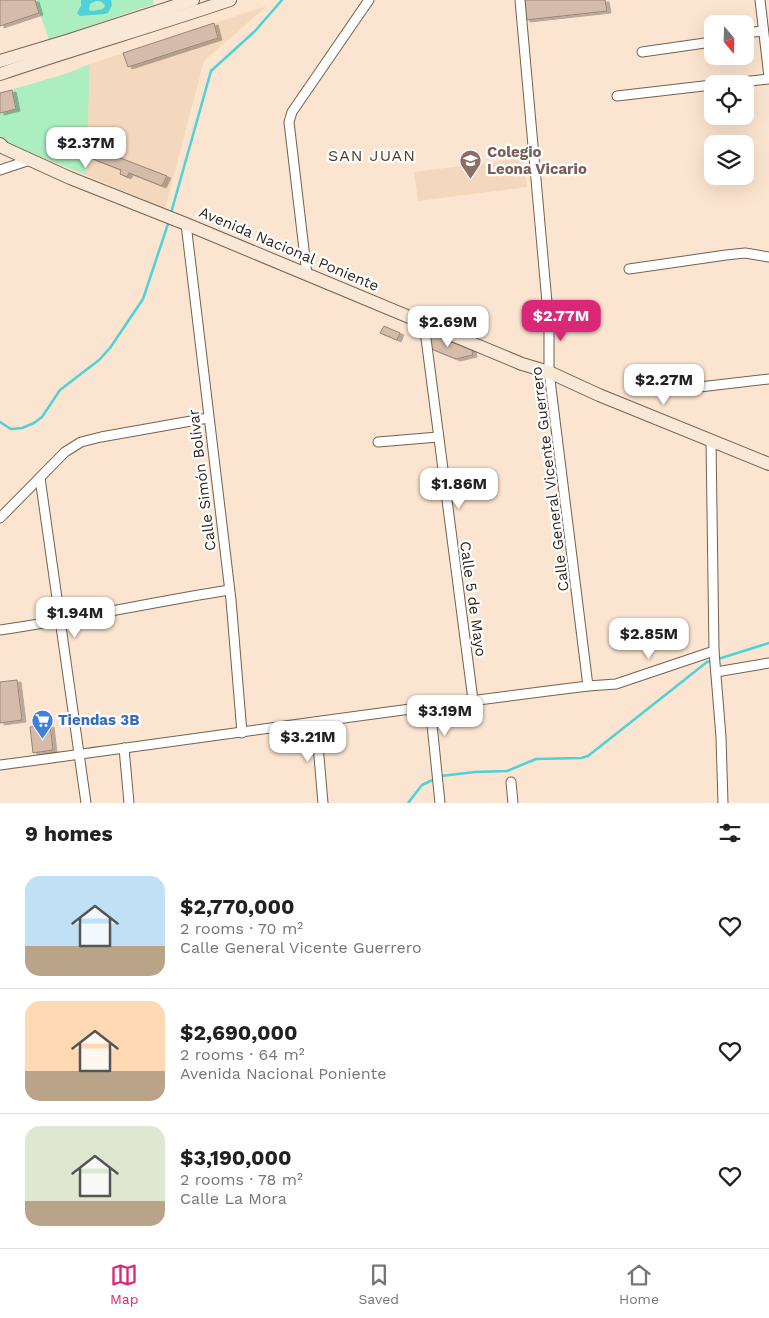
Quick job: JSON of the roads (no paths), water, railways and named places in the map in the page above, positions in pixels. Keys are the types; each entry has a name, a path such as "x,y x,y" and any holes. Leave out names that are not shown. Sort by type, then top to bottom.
{"street":[{"path":"0,60 193,0"},
{"path":"0,74 74,49 164,10 230,0"},
{"path":"307,275 289,122 292,112 369,0"},
{"name":"Calle General Vicente Guerrero","path":"520,0 549,325 549,372 588,686"},
{"path":"754,80 769,78 760,0"},
{"path":"754,32 763,31"},
{"path":"642,52 704,43"},
{"path":"617,96 704,86"},
{"path":"0,144 4,148 30,160"},
{"path":"0,170 30,160"},
{"name":"Avenida Nacional Poniente","path":"30,160 769,464"},
{"name":"Calle Simón Bolívar","path":"186,224 229,590 242,733"},
{"path":"629,269 745,253 769,257"},
{"name":"Calle 5 de Mayo","path":"424,323 473,700"},
{"path":"690,388 769,379"},
{"path":"0,518 65,452 81,442 208,418"},
{"path":"378,442 438,437"},
{"path":"712,440 714,651 721,737 723,803"},
{"path":"40,478 86,803"},
{"path":"0,630 61,621 118,608 229,590"},
{"path":"0,765 242,733 430,705 616,684 714,651"},
{"path":"716,672 769,663"},
{"path":"430,705 440,803"},
{"path":"316,722 323,803"},
{"path":"124,748 129,803"},
{"path":"511,782 513,803"}],"water":[{"path":"81,0 111,0 112,5 108,13 80,16 77,13 81,6","holes":["100,1 105,6 103,9 89,10 90,4"]}],"waterway":[{"path":"171,213 211,71 255,31 282,0"},
{"path":"0,422 11,429 22,428 34,423 42,417 60,390 99,360 110,348 143,299 169,221"},
{"path":"718,659 769,643"},
{"path":"408,803 422,785 441,776 507,771 536,759 581,758 588,756 707,662 712,661"}],"place":[{"name":"Colegio Leona Vicario","path":"471,180"},
{"name":"Tiendas 3B","path":"42,739"}],"district":[{"name":"SAN JUAN","path":"372,155"}]}
